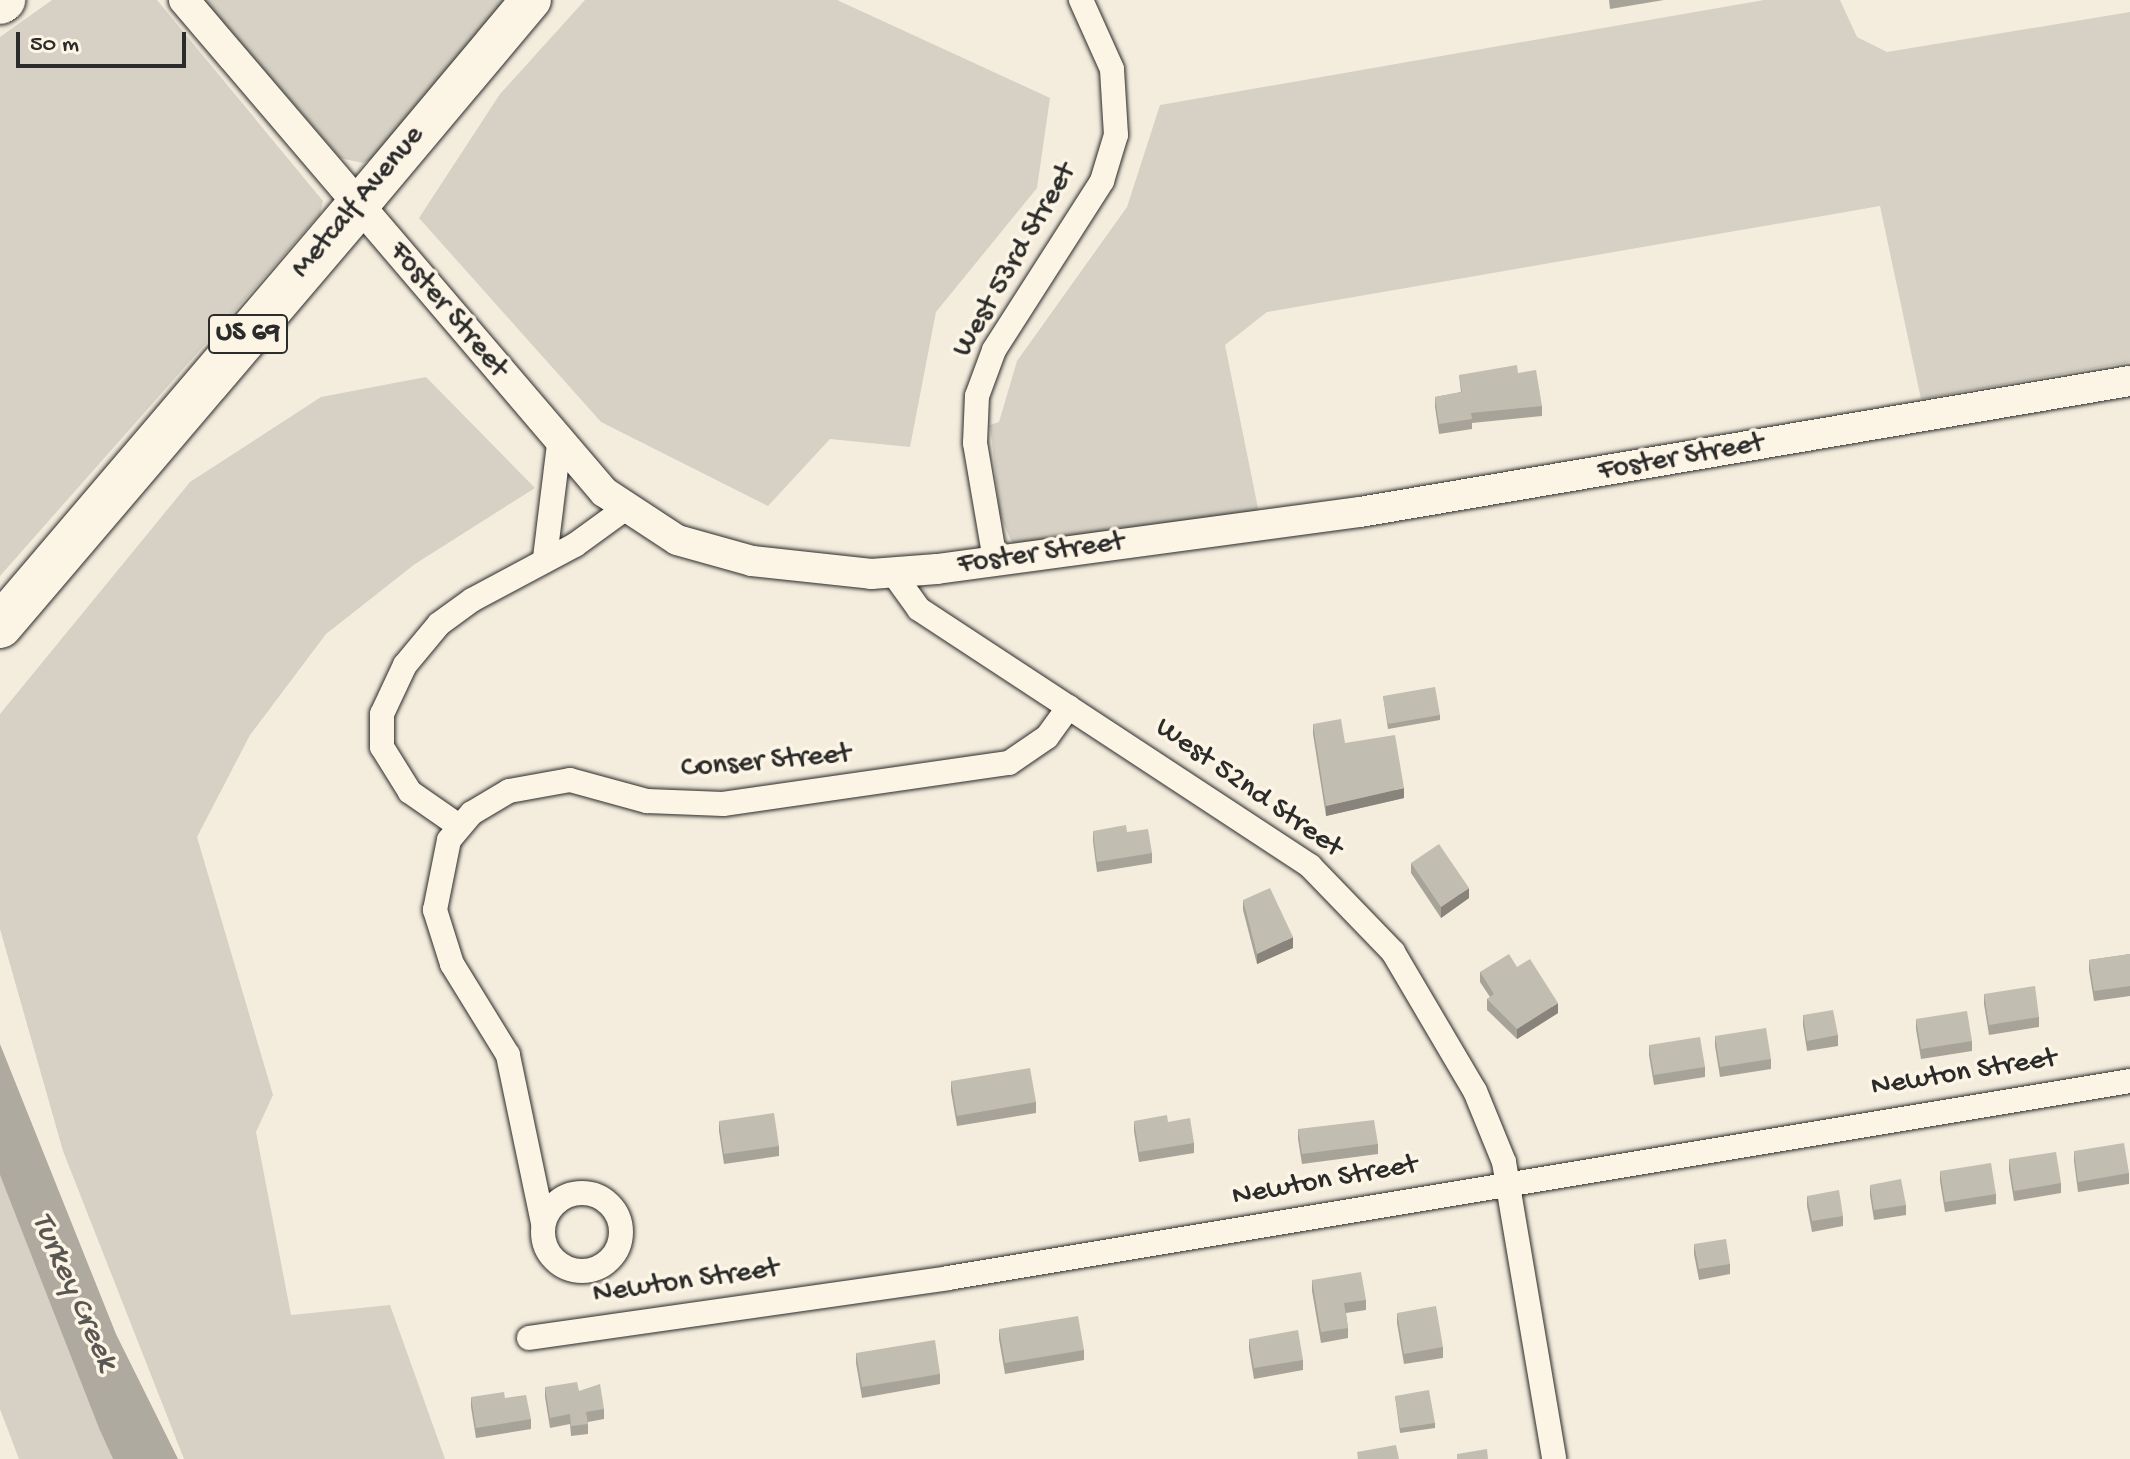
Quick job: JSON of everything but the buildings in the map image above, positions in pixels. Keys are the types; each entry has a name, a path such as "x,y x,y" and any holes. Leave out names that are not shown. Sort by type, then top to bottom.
{"highway":[{"name":"Metcalf Avenue","path":"0,626 531,0"}],"street":[{"name":"Foster Street","path":"184,0 559,444 626,508 706,551 893,573 1375,510 2130,381"},
{"name":"West 53rd Street","path":"995,560 975,443 977,396 994,350 1102,181 1116,135 1112,69 1081,0"},
{"path":"545,558 559,444"},
{"path":"543,1223 508,1055 452,964 435,910 440,869 459,826 410,792 382,747 382,714 405,665 439,624 626,508"},
{"name":"West 52nd Street","path":"893,573 919,609 1264,832 1362,914 1439,1025 1509,1183 1554,1459"},
{"name":"Conser Street","path":"459,826 509,791 570,780 647,801 723,804 1009,763 1047,737 1069,707"},
{"name":"Newton Street","path":"529,1338 948,1278 2130,1081"}],"shaded area":[{"path":"52,0 157,0 323,201 320,214 0,576 0,37"},
{"path":"204,0 507,0 376,157 363,163 340,158"},
{"path":"585,0 837,0 1050,98 1037,188 936,312 910,447 830,439 768,506 601,422 419,218 500,94"},
{"path":"1764,0 1840,0 1857,37 1887,52 2130,12 2130,362 1921,399 1880,206 1267,312 1225,345 1259,513 1028,549 1012,543 1000,515 990,425 999,422 1017,361 1127,207 1160,105"},
{"path":"426,377 535,488 415,564 326,634 250,735 197,837 273,1095 256,1132 291,1315 390,1305 445,1459 184,1459 63,1151 0,929 0,714 190,482 321,397"},
{"path":"0,1175 65,1331 113,1459 19,1459 0,1409"}],"water":[{"name":"Turkey Creek","path":"0,1044 116,1334 178,1459 113,1459 99,1428 0,1175"}]}
